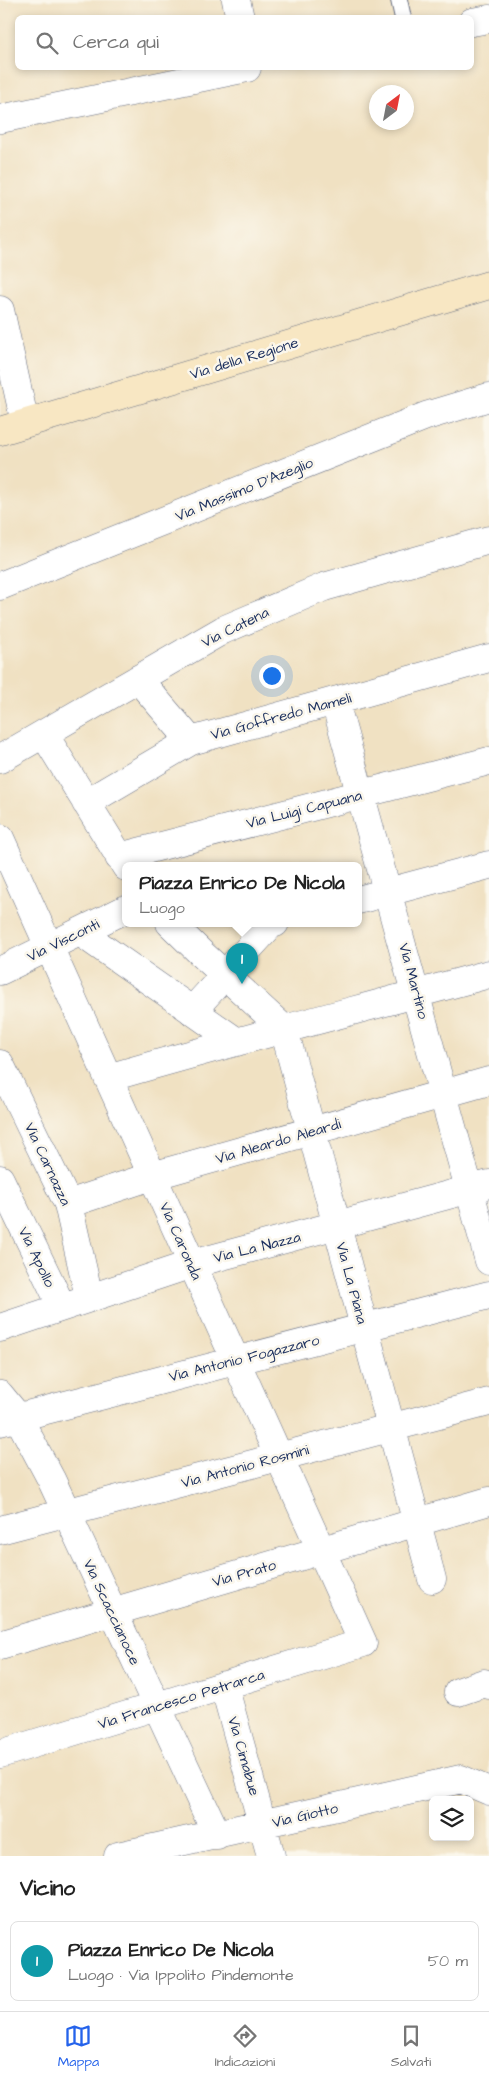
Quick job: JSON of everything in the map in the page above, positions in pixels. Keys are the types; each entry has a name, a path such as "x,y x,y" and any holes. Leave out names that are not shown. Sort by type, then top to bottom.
{"main road":[{"name":"Via della Regione","path":"13,427 489,286"}],"street":[{"path":"236,0 239,15"},
{"path":"474,22 489,19"},
{"path":"0,119 237,70"},
{"path":"0,310 13,427"},
{"name":"Via Massimo D'Azeglio","path":"0,586 426,416 489,397"},
{"name":"Via Catena","path":"0,759 223,630 324,587 489,540"},
{"name":"Via Goffredo Mameli","path":"86,803 191,741 489,658"},
{"path":"138,679 191,741"},
{"name":"Via Martino","path":"335,702 418,994 443,1094 480,1187 489,1261"},
{"path":"44,734 122,862"},
{"name":"Via Luigi Capuana","path":"122,862 361,794 489,761"},
{"name":"Via Caronda","path":"0,838 362,1643"},
{"path":"362,899 489,865"},
{"name":"Via Visconti","path":"0,972 122,911"},
{"path":"174,927 224,975 291,1033"},
{"path":"192,1011 269,927"},
{"path":"80,932 237,1042"},
{"path":"108,1078 203,1050 291,1033 489,974"},
{"name":"Via La Piana","path":"291,1033 312,1132 432,1579"},
{"name":"Via Carnazza","path":"0,1064 68,1204 89,1297"},
{"name":"Via Aleardo Aleardi","path":"68,1204 152,1176 489,1082"},
{"name":"Via Apollo","path":"0,1179 62,1307"},
{"name":"Via La Nazza","path":"0,1328 192,1264 337,1227 480,1187"},
{"name":"Via Antonio Fogazzaro","path":"9,1420 489,1295"},
{"name":"Via Scaccianoce","path":"0,1395 9,1420 51,1479 217,1835"},
{"name":"Via Antonio Rosmini","path":"0,1530 489,1402"},
{"name":"Via Prato","path":"0,1645 489,1501"},
{"name":"Via Francesco Petrarca","path":"0,1754 157,1708 224,1685 362,1643"},
{"path":"458,1692 484,1683 489,1685"},
{"name":"Via Cimabue","path":"224,1685 272,1856"},
{"name":"Via Giotto","path":"118,1856 460,1779 489,1791"}],"lane":[{"path":"400,0 402,15"}],"place":[{"name":"Piazza Enrico De Nicola","path":"242,984"}]}
